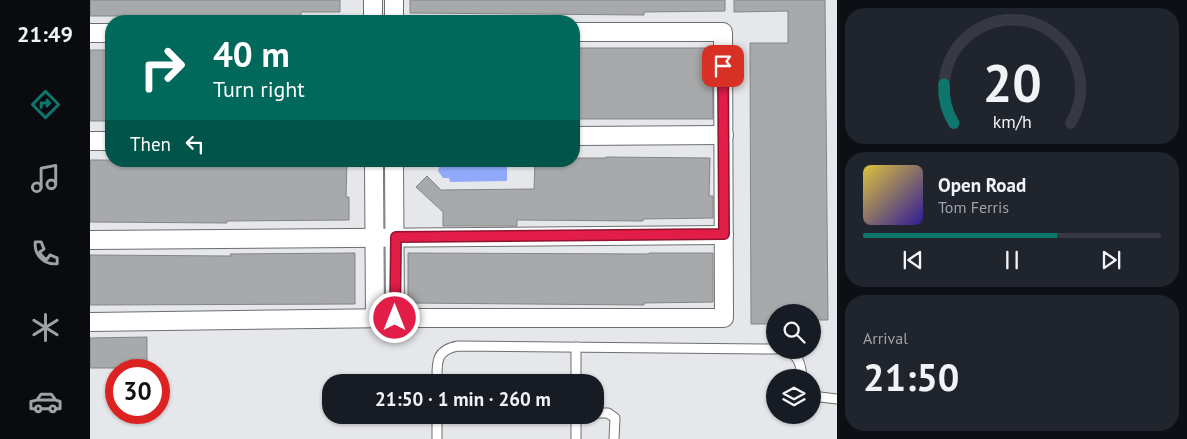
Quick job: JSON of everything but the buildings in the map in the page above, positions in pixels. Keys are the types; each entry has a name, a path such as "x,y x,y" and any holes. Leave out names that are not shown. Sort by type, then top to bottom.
{"street":[{"path":"373,15 374,0"},
{"path":"394,0 394,15"},
{"path":"90,322 395,318 724,318 723,32 580,32"},
{"path":"90,33 105,33"},
{"path":"580,136 724,135"},
{"path":"90,141 105,140"},
{"path":"374,167 375,319"},
{"path":"394,167 395,318"},
{"path":"90,240 724,234"}],"lane":[{"path":"576,347 576,374"},
{"path":"437,374 438,361 441,353 451,348 766,349"},
{"path":"821,397 837,399"},
{"path":"604,413 615,418 614,439"},
{"path":"437,424 437,439"},
{"path":"576,424 576,439"}],"water":[{"path":"440,167 507,167 507,181 450,182 449,178 443,178 438,171"}],"route":[{"path":"395,318 396,237 724,234 723,66"}]}
